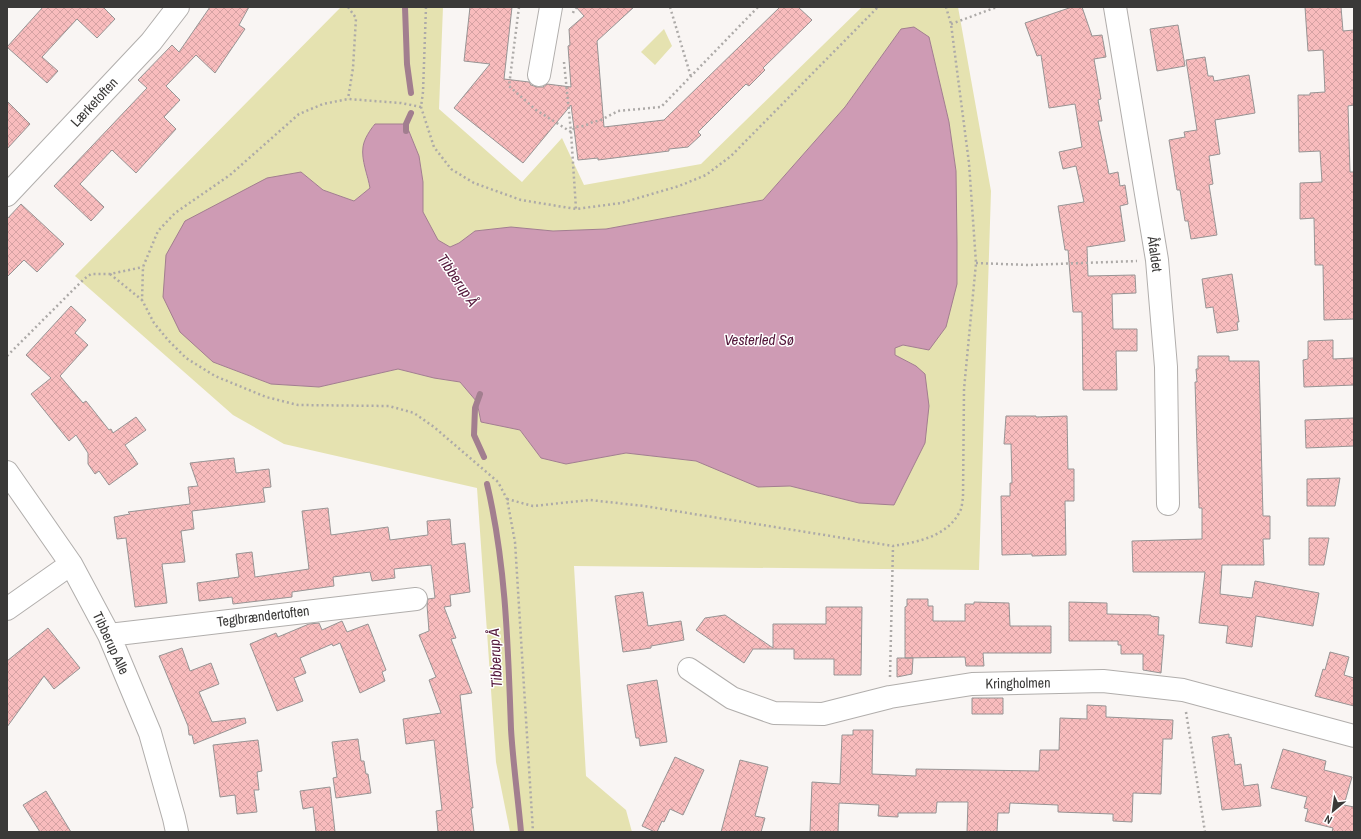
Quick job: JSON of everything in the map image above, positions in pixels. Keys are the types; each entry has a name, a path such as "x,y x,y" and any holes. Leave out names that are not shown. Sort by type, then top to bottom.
{"street":[{"name":"Lærketoften","path":"7,195 151,42 178,7"},
{"path":"539,75 551,7"},
{"name":"Åfaldet","path":"1115,7 1157,260 1166,367 1168,504"},
{"name":"Tibberup Alle","path":"7,472 70,564 109,634 150,733 177,832"},
{"path":"7,609 70,564"},
{"name":"Teglbrændertoften","path":"109,634 416,599"},
{"name":"Kringholmen","path":"689,669 732,698 774,713 823,714 890,697 972,684 1104,681 1183,690 1354,736"}],"path":[{"path":"348,7 356,18 353,68 348,99"},
{"path":"426,7 423,92 421,106 434,147 451,169 474,183 521,200 576,209 621,203 679,186 706,175 731,156 878,7"},
{"path":"573,16 574,10 577,7"},
{"path":"670,7 691,77"},
{"path":"590,123 601,120 618,111 661,108 758,7"},
{"path":"507,498 533,506 590,500 644,506 893,546 918,542 938,534 952,523 960,512 964,498 964,389 976,264 969,162 951,24 946,7"},
{"path":"951,24 998,7"},
{"path":"564,57 576,209"},
{"path":"142,300 143,267 158,231 175,213 230,175 300,114 323,104 348,99 421,106"},
{"path":"976,264 1028,265 1157,260"},
{"path":"7,356 84,279 91,274 110,274 143,267"},
{"path":"110,274 142,300 154,323 186,358 215,376 266,397 298,405 389,406 414,413 434,427 498,482 507,498 515,542 533,832"},
{"path":"890,697 893,546"},
{"path":"1183,690 1205,832"}],"shaded area":[{"path":"341,7 443,7 439,109 522,182 562,138 584,185 701,164 862,7 958,7 991,191 979,570 574,566 586,776 626,810 632,832 510,832 496,762 477,488 284,444 233,415 75,276","holes":["901,29 929,37 949,122 956,171 929,350 903,345 895,347 895,355 916,366 859,503 790,486 758,486 696,461 626,453 566,464 541,458 520,430 481,422 477,402 460,382 434,378 398,369 319,387 271,384 213,362 301,172 323,190 354,201 370,188 363,152 366,138 375,124 406,124 419,156 423,182 423,212 438,241 450,247 459,243 475,231 511,227 553,231 606,229 763,200 845,107"]},
{"path":"664,29 672,46 655,65 641,52"}],"water":[{"name":"Vesterled Sø","path":"914,27 929,37 949,122 956,171 957,284 946,327 929,350 903,345 895,348 895,355 916,366 925,374 929,406 925,443 894,505 859,503 790,486 758,487 696,461 626,453 566,464 541,458 520,430 481,422 477,402 460,382 434,378 398,369 319,387 271,384 213,362 180,332 163,297 166,255 185,221 267,178 301,172 323,190 354,201 370,188 364,163 363,147 375,124 406,124 419,156 423,182 423,212 438,240 450,247 459,243 475,231 511,227 553,231 606,229 763,200 845,107 901,29"}],"building":[{"path":"43,7 103,7 115,19 97,38 77,19 42,57 58,71 47,83 7,47"},
{"path":"210,7 249,7 239,25 245,29 215,73 196,55 166,86 180,100 164,117 176,129 136,173 112,150 80,184 104,207 91,221 54,186 147,88 138,80 172,45 179,52"},
{"path":"470,7 512,7 504,79 529,82 531,85 537,87 543,87 547,84 571,87 568,46 570,45 569,29 584,16 576,7 634,7 597,41 604,127 664,120 780,7 798,7 812,20 763,68 765,70 749,86 746,84 698,132 701,135 688,147 669,149 669,151 598,160 598,158 578,160 571,105 523,163 454,108 490,64 464,61"},
{"path":"1072,7 1082,7 1092,36 1102,35 1106,57 1094,59 1101,99 1098,100 1102,121 1098,121 1109,174 1118,172 1120,186 1125,185 1128,204 1120,206 1125,241 1087,247 1088,276 1135,275 1136,293 1112,294 1113,329 1137,329 1137,351 1116,351 1117,390 1083,390 1082,312 1073,312 1068,250 1065,250 1058,206 1084,202 1076,166 1063,169 1059,152 1082,147 1075,104 1049,108 1041,55 1037,56 1025,23"},
{"path":"1305,7 1341,7 1343,31 1354,30 1354,105 1348,106 1350,172 1354,172 1354,319 1324,320 1323,265 1315,265 1314,218 1300,219 1300,183 1322,182 1320,151 1299,152 1298,95 1310,95 1310,93 1325,92 1323,50 1308,51"},
{"path":"1178,25 1185,66 1157,71 1150,29"},
{"path":"1205,57 1208,76 1213,76 1214,81 1249,75 1255,113 1215,120 1220,154 1209,156 1213,184 1209,185 1217,235 1191,239 1188,221 1185,221 1180,190 1177,190 1169,140 1185,137 1184,132 1197,130 1186,60"},
{"path":"7,101 30,124 7,149"},
{"path":"21,204 64,244 37,272 24,260 7,277 7,219"},
{"path":"1232,274 1239,322 1237,322 1238,330 1217,333 1213,307 1206,308 1202,279"},
{"path":"71,306 86,320 75,333 88,345 60,376 83,403 86,401 113,433 136,417 146,430 125,445 138,464 109,485 99,471 95,474 88,464 88,453 76,435 69,441 31,394 51,378 26,355"},
{"path":"1333,340 1333,359 1354,358 1354,385 1304,387 1303,360 1308,359 1308,341"},
{"path":"1198,356 1229,356 1229,361 1259,361 1263,516 1270,516 1270,539 1263,539 1264,565 1222,565 1220,594 1252,598 1255,581 1319,593 1313,626 1256,616 1252,647 1226,643 1228,626 1199,623 1205,572 1133,572 1132,541 1202,539 1202,508 1199,508 1195,382 1197,382 1196,369 1198,369"},
{"path":"1006,416 1067,416 1068,469 1074,469 1074,501 1065,501 1066,555 1002,555 1001,496 1010,496 1010,483 1012,483 1011,444 1004,444"},
{"path":"1354,418 1354,446 1306,448 1305,420"},
{"path":"234,458 236,473 269,469 271,487 263,488 265,502 192,511 194,529 181,531 185,562 162,564 167,603 135,607 126,538 117,539 114,517 130,514 128,512 190,504 188,487 198,486 190,463"},
{"path":"1340,478 1335,506 1307,506 1307,479"},
{"path":"328,508 331,535 388,527 390,540 428,535 427,521 450,519 452,545 465,543 470,592 450,595 451,606 444,607 456,638 451,639 472,693 460,695 473,808 471,808 474,832 438,832 436,811 442,810 434,740 406,744 403,719 441,713 429,680 436,677 419,635 429,631 428,599 435,598 431,565 394,569 395,578 372,581 370,572 333,577 334,586 292,592 292,597 233,604 232,597 199,601 197,583 239,577 236,554 252,552 255,577 309,569 302,511"},
{"path":"1309,538 1329,538 1324,565 1309,565"},
{"path":"643,592 648,626 681,621 684,640 651,646 651,648 623,652 615,596"},
{"path":"907,599 928,599 928,606 933,606 933,621 965,621 965,604 974,604 974,602 1009,603 1010,626 1051,626 1051,653 983,653 984,666 966,666 965,657 905,658 905,607 907,606"},
{"path":"1069,602 1107,603 1107,614 1151,615 1159,617 1158,635 1164,635 1161,673 1143,670 1143,654 1121,654 1121,645 1118,645 1118,641 1069,641"},
{"path":"826,607 862,607 861,675 834,675 834,659 794,659 794,649 753,649 744,663 696,630 705,618 725,615 773,648 773,624 826,624"},
{"path":"342,621 347,632 368,624 386,670 382,672 385,681 360,693 340,643 333,646 332,644 300,658 306,673 294,678 303,701 277,711 250,644 276,633 278,637 309,624 319,623 322,630"},
{"path":"48,628 80,668 54,689 44,676 7,727 7,661"},
{"path":"182,648 190,671 211,663 219,684 199,692 212,722 245,718 246,723 194,744 192,735 189,735 188,726 159,656"},
{"path":"1330,652 1349,657 1344,675 1354,678 1354,706 1315,696"},
{"path":"897,658 913,658 912,674 897,677"},
{"path":"657,680 667,742 640,746 639,738 636,738 627,685"},
{"path":"972,698 1003,698 1003,714 972,714"},
{"path":"1087,705 1106,706 1106,717 1173,720 1172,739 1163,739 1161,794 1133,793 1132,822 1113,821 1113,814 1058,812 1058,805 1010,803 1009,813 998,813 997,832 967,832 968,802 937,802 936,813 898,813 898,817 878,816 879,805 839,803 838,832 810,832 812,782 840,784 842,735 853,735 853,730 873,730 872,774 916,776 916,769 1039,771 1040,750 1059,750 1060,718 1087,719"},
{"path":"1229,734 1229,738 1231,737 1235,765 1241,764 1244,786 1258,784 1261,806 1222,810 1212,737"},
{"path":"358,739 361,761 364,761 371,793 336,798 333,778 337,777 332,742"},
{"path":"258,740 262,771 257,772 259,790 254,790 257,812 237,814 235,795 220,797 213,745"},
{"path":"1283,749 1326,761 1324,770 1352,777 1344,805 1354,807 1354,832 1332,832 1333,828 1305,821 1308,809 1304,808 1307,797 1271,788"},
{"path":"675,757 704,770 683,815 670,809 664,822 662,821 657,832 655,832 642,826"},
{"path":"740,760 768,767 755,816 765,818 761,832 721,832"},
{"path":"330,787 335,832 316,832 313,807 303,809 300,791"},
{"path":"46,791 71,832 40,832 23,805"}],"waterway":[{"name":"Tibberup Å","path":"405,7 407,64 411,93"},
{"name":"Tibberup Å","path":"406,131 406,124 411,113"},
{"name":"Tibberup Å","path":"480,394 475,408 474,435 484,457"},
{"name":"Tibberup Å","path":"487,484 502,575 507,637 512,742 521,832"}]}
